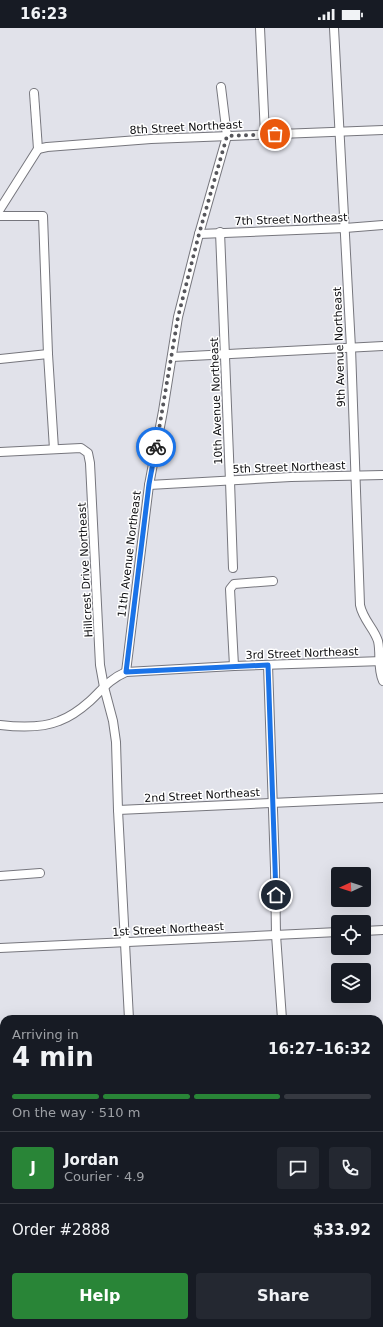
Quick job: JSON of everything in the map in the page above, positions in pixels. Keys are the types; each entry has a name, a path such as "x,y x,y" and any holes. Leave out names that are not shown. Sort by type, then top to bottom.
{"street":[{"path":"260,28 265,135"},
{"name":"9th Avenue Northeast","path":"334,28 351,348 360,605 364,618 378,641 381,661 380,671 383,681"},
{"name":"11th Avenue Northeast","path":"126,672 149,484 163,411 178,317 199,234 227,136 221,87"},
{"path":"0,209 38,149 34,93"},
{"name":"8th Street Northeast","path":"38,149 151,139 383,130"},
{"path":"0,216 43,216 48,354 54,449 0,452"},
{"name":"7th Street Northeast","path":"199,234 383,225"},
{"name":"10th Avenue Northeast","path":"220,232 232,568"},
{"path":"172,357 383,346"},
{"path":"0,359 48,354"},
{"name":"Hillcrest Drive Northeast","path":"54,449 80,448 88,452 90,463 100,665 104,687"},
{"name":"5th Street Northeast","path":"149,484 383,475"},
{"path":"234,666 230,589 234,584 273,581"},
{"name":"3rd Street Northeast","path":"0,725 12,727 34,726 58,722 73,714 115,677 126,672 234,666 381,661"},
{"path":"268,665 276,935 282,1015"},
{"path":"104,687 113,721 116,742 129,1015"},
{"name":"2nd Street Northeast","path":"118,810 383,798"},
{"path":"0,876 40,873"},
{"path":"371,931 383,930"},
{"name":"1st Street Northeast","path":"0,948 331,932"}],"way so far":[{"path":"156,447 178,317 199,234 227,136 275,134"}],"route":[{"path":"156,447 149,484 126,672 268,665 276,895"}]}
